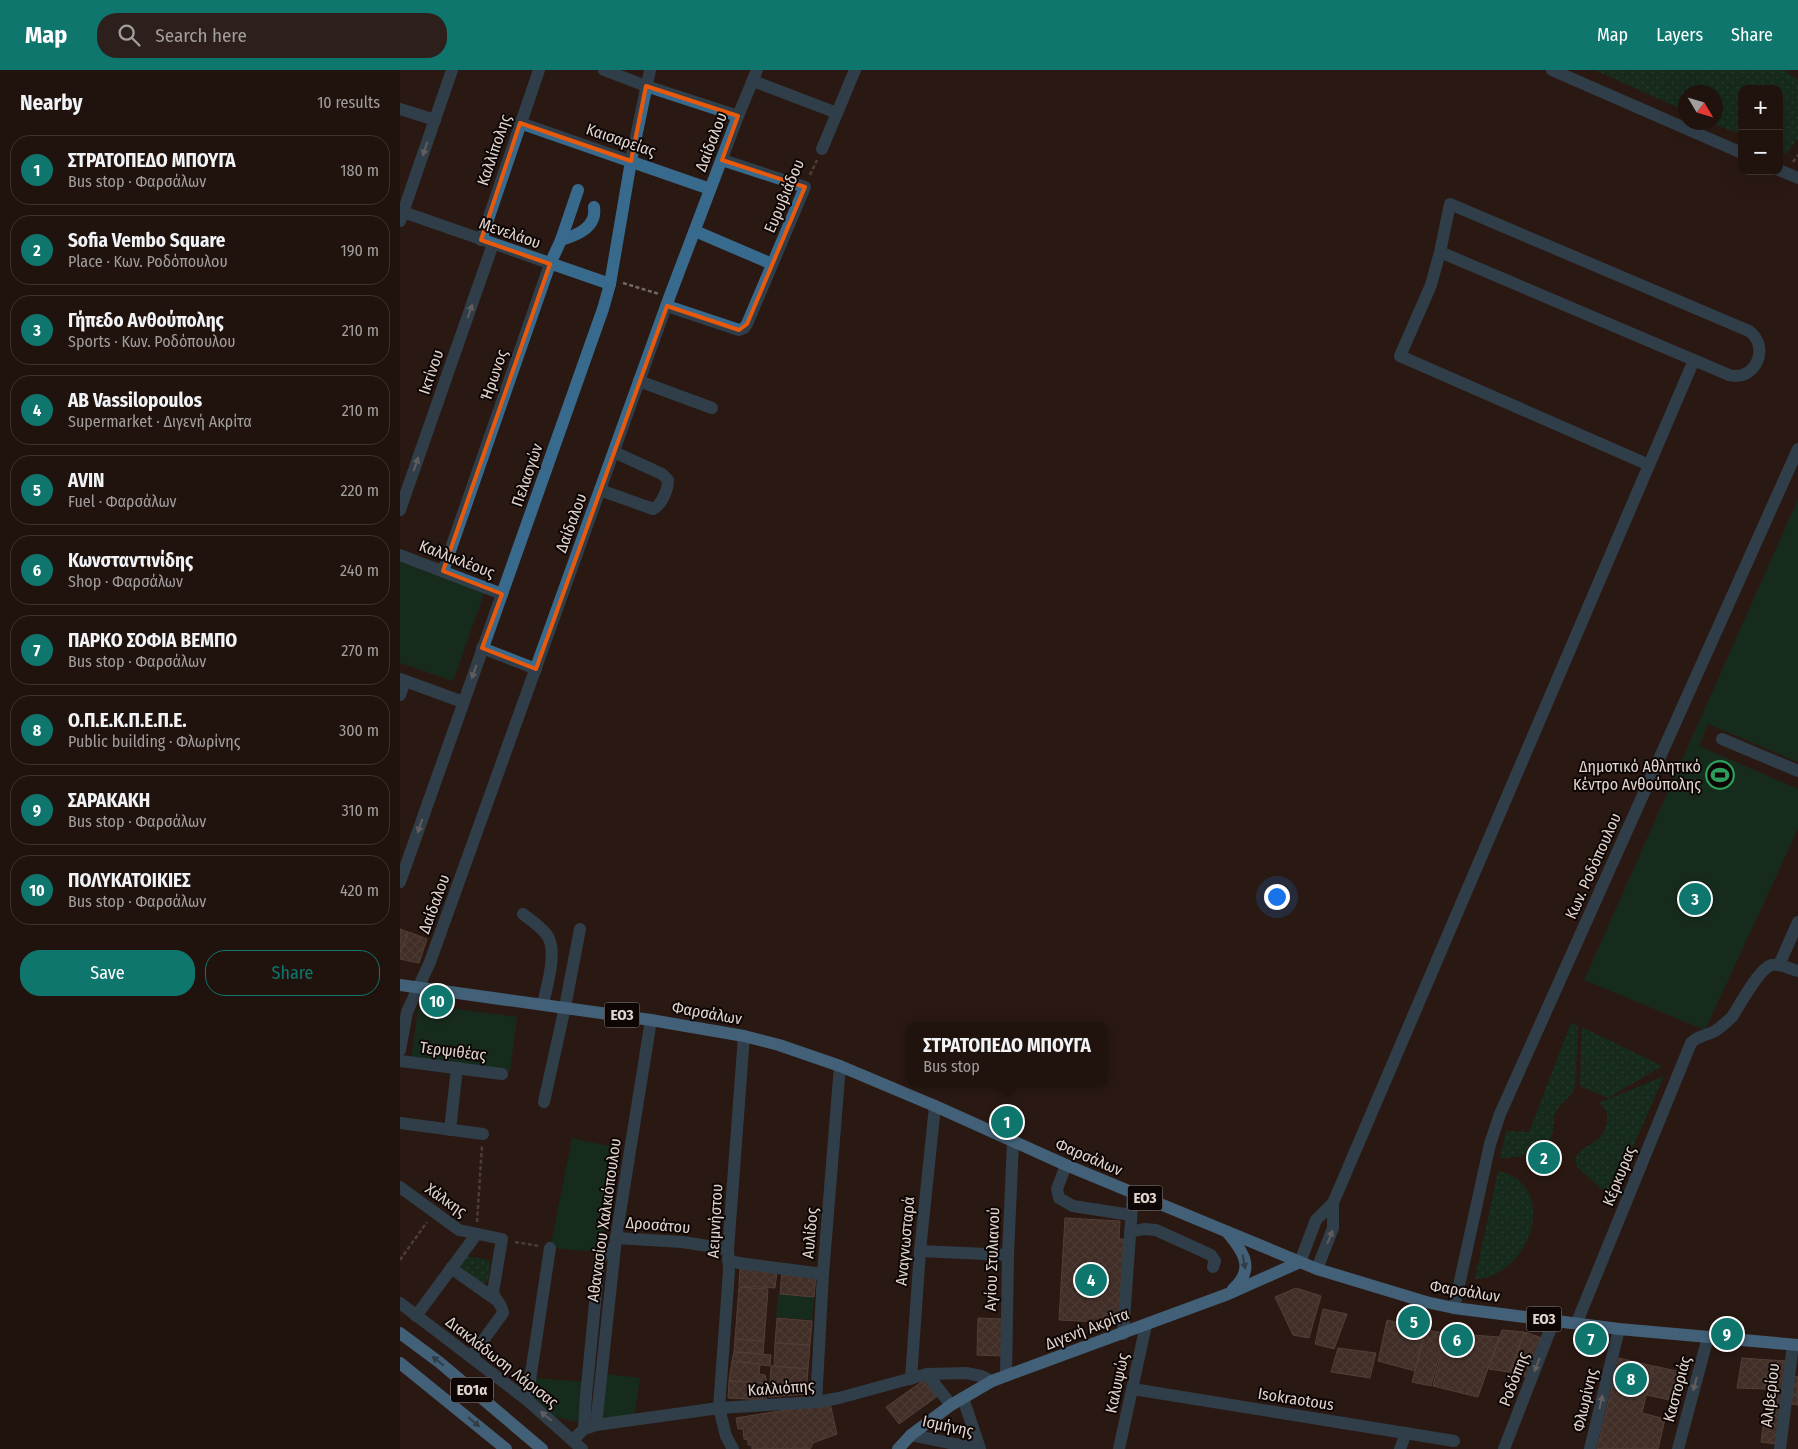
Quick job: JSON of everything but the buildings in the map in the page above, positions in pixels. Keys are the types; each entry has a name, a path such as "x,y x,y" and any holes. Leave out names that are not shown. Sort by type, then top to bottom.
{"main road":[{"name":"Φαρσάλων","path":"400,985 651,1020 744,1036 779,1045 840,1066 935,1106 1066,1166 1300,1262 1390,1292 1454,1308 1577,1322 1619,1329 1795,1345"},
{"path":"1225,1230 1239,1248 1246,1263 1244,1277 1239,1285 1228,1294"},
{"name":"Διγενή Ακρίτα","path":"898,1449 916,1440 951,1405 992,1381 1228,1294 1300,1262"},
{"name":"ΕΟ1α","path":"400,1333 439,1362 542,1449"},
{"name":"ΕΟ1α","path":"400,1363 506,1449"}],"street":[{"path":"401,214 452,70"},
{"name":"Καλλίπολης","path":"481,240 539,70"},
{"path":"604,70 738,116"},
{"name":"Πελασγών","path":"400,882 602,309 610,281 631,160 650,70"},
{"name":"Ευρυβιάδου","path":"822,150 855,70"},
{"path":"1552,70 1738,151"},
{"path":"755,75 837,113"},
{"name":"Δαίδαλου","path":"419,988 668,302 755,75"},
{"path":"400,109 435,120"},
{"name":"Καισαρείας","path":"520,123 710,189"},
{"path":"722,160 804,187"},
{"path":"1783,172 1798,178"},
{"name":"Ευρυβιάδου","path":"668,302 738,330 744,328 804,187"},
{"name":"Ήρωνος","path":"443,571 550,264 561,240 578,190"},
{"path":"1440,252 1736,377 1745,375 1757,362 1760,352 1759,343 1755,336 1749,331 1450,204 1431,285 1400,356 1649,465"},
{"path":"561,240 584,230 590,225 594,219 594,207"},
{"name":"Μενελάου","path":"401,214 550,264 610,281"},
{"path":"695,231 772,264"},
{"name":"Ικτίνου","path":"400,510 493,244"},
{"path":"1300,1262 1316,1220 1333,1203 1694,360"},
{"path":"639,381 712,408"},
{"name":"Κων. Ροδόπουλου","path":"1454,1308 1490,1144 1500,1114 1798,448"},
{"path":"600,490 653,508 660,504 668,483 668,480 662,474 614,452"},
{"name":"Καλλικλέους","path":"400,555 502,594"},
{"path":"482,648 536,669"},
{"path":"400,695 402,680 463,702"},
{"path":"1722,739 1798,771"},
{"path":"523,914 540,926 548,936 552,947 552,959 543,1004"},
{"path":"1798,922 1780,965 1798,971"},
{"path":"544,1102 580,929"},
{"name":"Κέρκυρας","path":"1577,1322 1691,1043 1717,1030 1727,1022 1764,970 1774,964 1780,965"},
{"path":"400,1050 407,1012 419,988"},
{"name":"Αθανασίου Χαλκιόπουλου","path":"590,1427 616,1243 651,1020"},
{"name":"Αειμνήστου","path":"733,1449 726,1436 719,1408 744,1036"},
{"name":"Τερψιθέας","path":"400,1061 502,1074"},
{"name":"Αυλίδος","path":"816,1402 823,1274 840,1066"},
{"path":"450,1130 458,1068"},
{"name":"Αναγνωσταρά","path":"910,1378 920,1250 935,1106"},
{"path":"400,1123 483,1134"},
{"name":"Αγίου Στυλιανού","path":"1006,1376 1008,1255 1014,1142"},
{"path":"1066,1166 1057,1189 1060,1198 1073,1206 1131,1215"},
{"name":"Χάλκης","path":"400,1187 459,1230 502,1240"},
{"path":"1123,1334 1133,1193"},
{"path":"1317,1268 1333,1228 1333,1203"},
{"path":"1130,1232 1144,1229 1156,1230 1211,1255 1215,1261 1214,1267"},
{"name":"Χάλκης","path":"416,1316 476,1235"},
{"path":"495,1299 493,1286 502,1240"},
{"name":"Δροσάτου","path":"616,1243 682,1242 728,1255 739,1263 823,1274"},
{"path":"527,1400 550,1248"},
{"path":"920,1250 1008,1255"},
{"path":"451,1268 495,1299 502,1308 502,1317 471,1357"},
{"name":"Διακλάδωση Λάρισας","path":"400,1303 527,1400 578,1445"},
{"name":"Ροδόπης","path":"1504,1449 1554,1320"},
{"name":"Καλυψώς","path":"1119,1449 1146,1325"},
{"name":"Φλωρίνης","path":"1590,1449 1619,1329"},
{"name":"Καστοριάς","path":"1678,1449 1708,1337"},
{"name":"Αλιβερίου","path":"1780,1449 1795,1345"},
{"path":"400,1371 423,1380"},
{"name":"Καλλιόπης","path":"590,1427 719,1408 816,1402 839,1398 927,1374 966,1373 981,1376 992,1381"},
{"path":"927,1374 951,1405"},
{"name":"Isokraotous","path":"1133,1389 1454,1441"},
{"path":"963,1398 979,1449"},
{"path":"578,1445 590,1427"},
{"path":"1400,1449 1406,1433"},
{"name":"Ισμήνης","path":"916,1440 979,1449"}],"path":[{"name":"Ευρυβιάδου","path":"804,187 822,150"},
{"path":"610,281 668,302"},
{"path":"476,1235 483,1134"},
{"path":"400,1260 434,1213"},
{"path":"502,1240 550,1248"}],"highlighted area":[{"path":"646,86 738,116 722,160 805,187 747,324 739,330 667,306 536,669 482,648 502,594 443,571 550,264 481,240 520,123 631,161"}],"green space":[{"path":"1595,70 1784,70 1798,80 1798,139 1786,154 1783,153 1783,85 1738,85 1738,133 1723,127 1723,85 1678,85 1678,108"},
{"name":"Δημοτικό Αθλητικό Κέντρο Ανθούπολης","path":"1798,499 1798,762 1708,724 1699,746 1798,789 1798,829 1705,1030 1584,980"},
{"path":"400,562 485,591 453,681 400,663"},
{"path":"419,1004 517,1017 510,1072 411,1059"},
{"path":"1571,1023 1578,1026 1575,1087 1556,1111 1552,1135 1542,1146 1531,1152 1516,1157 1500,1158 1506,1131 1529,1132"},
{"path":"1582,1027 1662,1066 1608,1098 1580,1086"},
{"path":"1664,1076 1611,1197 1577,1167 1575,1160 1582,1150 1597,1140 1605,1130 1607,1116 1599,1103"},
{"path":"572,1138 617,1148 601,1252 550,1248"},
{"path":"1498,1171 1518,1180 1529,1194 1533,1211 1531,1230 1523,1248 1510,1264 1494,1275 1475,1279"},
{"path":"464,1256 485,1259 490,1262 488,1280 485,1283 482,1283 461,1267 459,1264"},
{"path":"778,1294 814,1297 812,1320 776,1317"},
{"path":"598,1373 640,1378 634,1419 591,1425"},
{"path":"534,1378 588,1382 582,1423 555,1417 530,1402"}],"place":[{"name":"Δημοτικό Αθλητικό Κέντρο Ανθούπολης","path":"1720,775"},
{"name":"Γήπεδο Ανθούπολης","path":"1695,899"},
{"name":"ΠΟΛΥΚΑΤΟΙΚΙΕΣ","path":"437,1001"},
{"name":"ΣΤΡΑΤΟΠΕΔΟ ΜΠΟΥΓΑ","path":"1007,1122"},
{"name":"Sofia Vembo Square","path":"1544,1158"},
{"name":"AB Vassilopoulos","path":"1091,1280"},
{"name":"AVIN","path":"1414,1322"},
{"name":"ΣΑΡΑΚΑΚΗ","path":"1727,1334"},
{"name":"ΠΑΡΚΟ ΣΟΦΙΑ ΒΕΜΠΟ","path":"1591,1339"},
{"name":"Κωνσταντινίδης","path":"1457,1340"},
{"name":"Ο.Π.Ε.Κ.Π.Ε.Π.Ε.","path":"1631,1379"}]}
